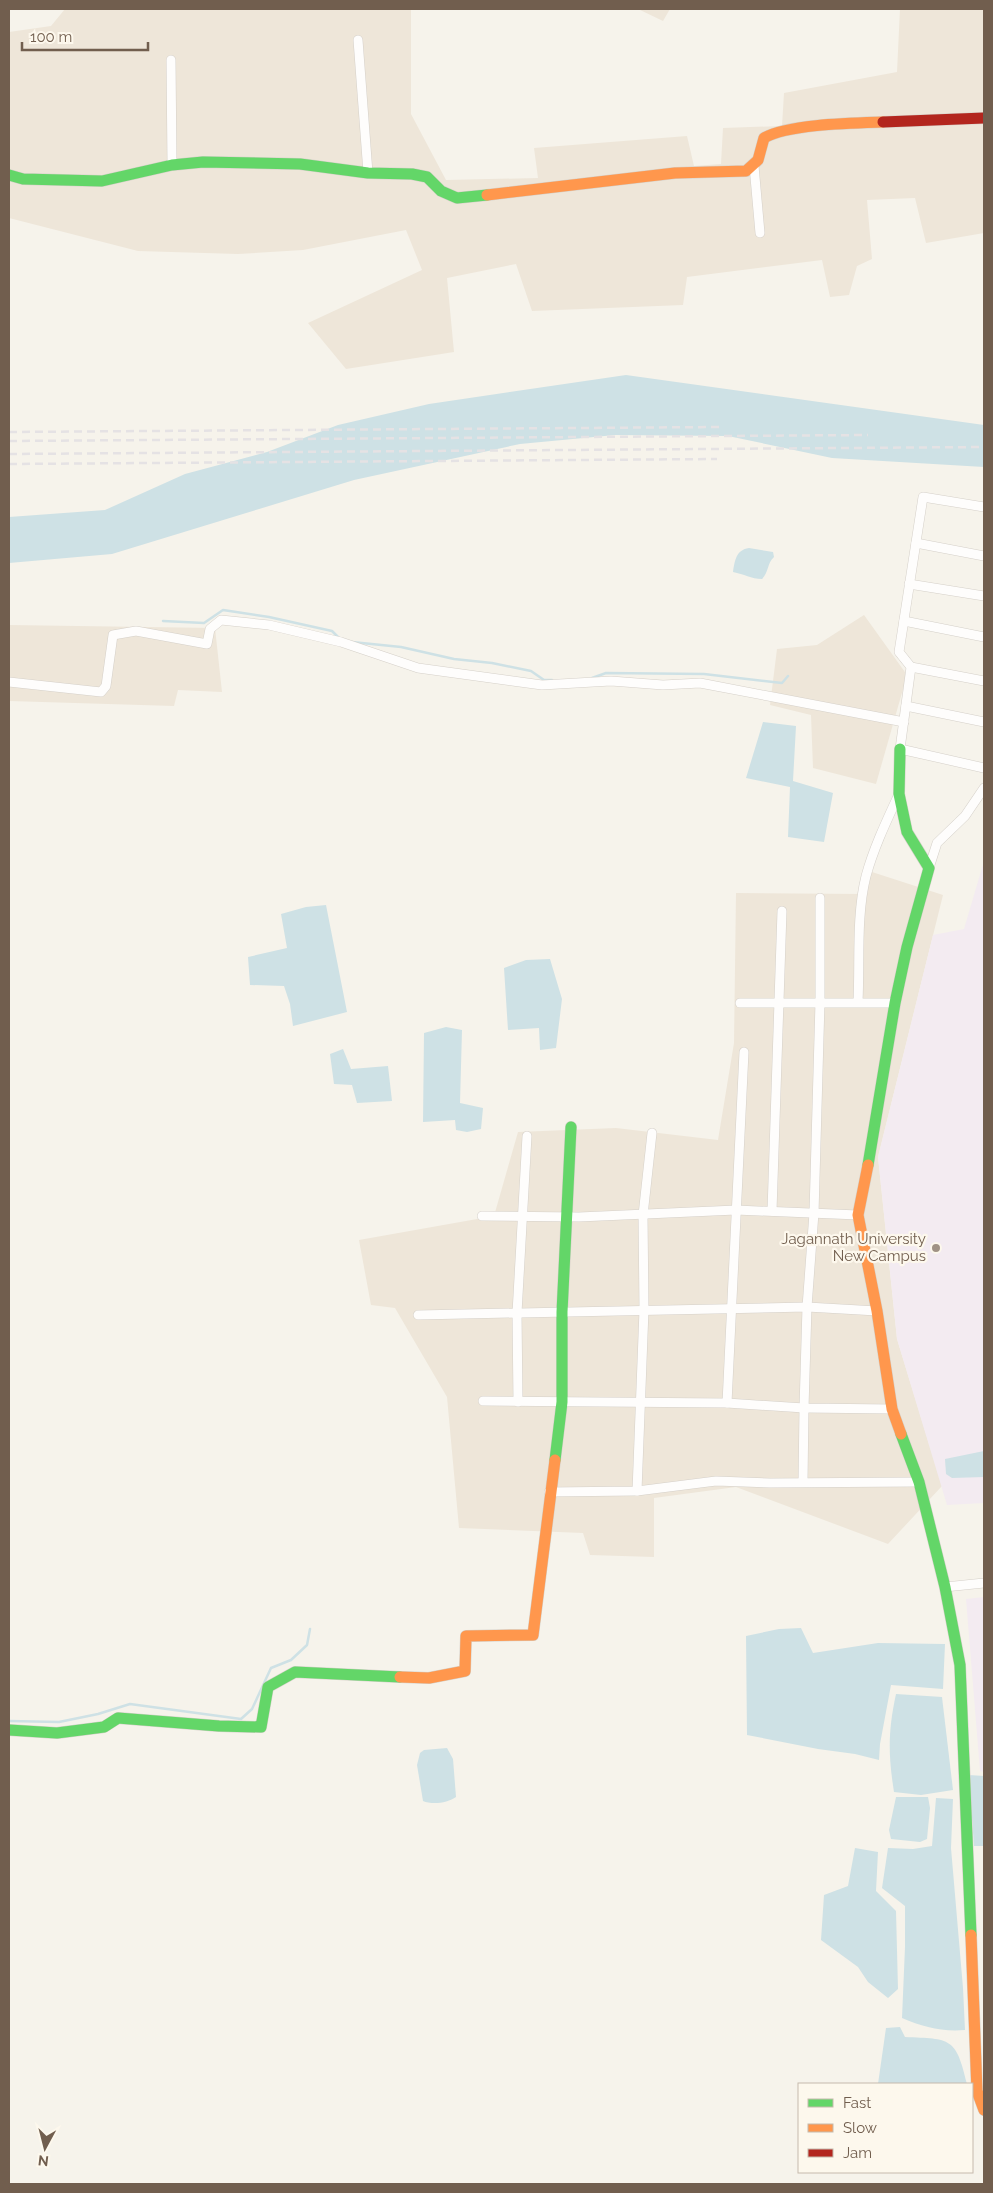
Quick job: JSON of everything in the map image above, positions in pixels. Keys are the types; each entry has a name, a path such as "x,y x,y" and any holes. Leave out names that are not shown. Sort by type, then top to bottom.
{"street":[{"path":"358,40 368,173"},
{"path":"171,60 172,165"},
{"path":"9,175 23,179 102,181 172,165 218,161 291,163 368,173 412,174 427,177 441,190 457,198 675,173 746,172 758,160 764,138 774,132 839,124 984,118"},
{"path":"754,166 760,233"},
{"path":"984,507 923,497 899,652 911,667 984,681"},
{"path":"916,543 984,556"},
{"path":"909,584 984,596"},
{"path":"9,682 100,692 106,686 113,635 136,632 207,644 210,629 221,620 269,625 341,642 418,668 542,686 611,681 663,685 700,683 904,722"},
{"path":"904,621 984,637"},
{"path":"911,667 900,749 900,794 908,832 929,868"},
{"path":"906,706 984,722"},
{"path":"900,749 984,768"},
{"path":"984,788 965,816 938,843 929,868 906,947 894,1003 874,1137 858,1214 877,1311 892,1409 919,1482 945,1587 960,1665 977,2091 984,2110"},
{"path":"858,1002 861,904 866,876 882,831 900,794"},
{"path":"803,1482 808,1307 814,1213 820,1002 820,898"},
{"path":"772,1212 782,910"},
{"path":"740,1003 894,1003"},
{"path":"727,1403 744,1052"},
{"path":"9,1730 57,1733 104,1727 118,1718 261,1727 268,1686 295,1672 429,1678 465,1671 466,1636 533,1635 562,1402 562,1312 571,1127"},
{"path":"638,1491 644,1310 644,1215 652,1133"},
{"path":"518,1402 517,1312 527,1136"},
{"path":"482,1216 567,1217 736,1210 858,1214"},
{"path":"418,1315 808,1307 877,1311"},
{"path":"483,1402 727,1403 804,1408 892,1409"},
{"path":"550,1492 638,1491 716,1481 919,1482"},
{"path":"945,1587 984,1583"}],"shaded area":[{"path":"65,9 411,9 411,114 446,180 538,178 534,148 687,136 694,166 721,164 723,128 782,126 784,93 897,72 900,9 984,9 984,233 926,243 915,198 867,200 872,259 857,266 849,295 830,297 822,260 687,277 683,305 532,311 516,264 447,278 454,352 346,369 308,323 422,270 406,230 303,250 238,254 138,251 9,218 9,32 51,26"},
{"path":"638,9 670,9 663,21"},
{"path":"626,375 984,425 984,467 832,458 728,436 615,435 520,444 354,480 112,554 9,563 9,517 105,510 185,474 267,452 338,425 429,404"},
{"path":"749,548 773,552 774,557 762,579 733,572 739,553"},
{"path":"864,615 907,675 876,784 813,768 811,715 770,705 777,649 817,645"},
{"path":"9,625 215,628 222,692 178,690 174,706 9,701"},
{"path":"763,722 796,726 793,781 833,793 824,842 788,837 790,787 746,778"},
{"name":"Jagannath University New Campus","path":"984,861 984,1503 947,1505 897,1339 878,1157 933,935 964,929"},
{"path":"872,872 943,895 878,1157 897,1339 942,1486 888,1544 736,1487 654,1498 654,1557 590,1555 583,1533 459,1528 447,1397 395,1308 371,1305 359,1240 494,1216 518,1132 616,1128 718,1140 734,1043 736,893 863,894"},
{"path":"326,905 347,1012 293,1026 290,1004 284,986 250,985 248,957 287,948 281,914 306,907"},
{"path":"550,959 562,999 556,1048 540,1050 539,1028 508,1030 504,968 526,960"},
{"path":"446,1027 462,1030 460,1103 483,1108 481,1129 467,1132 456,1130 455,1120 423,1122 424,1033"},
{"path":"343,1049 351,1069 388,1066 392,1101 357,1103 352,1085 334,1084 330,1054"},
{"path":"984,1451 984,1477 952,1478 946,1474 945,1459"},
{"path":"984,1597 984,1772 980,1771 966,1599"},
{"path":"801,1628 813,1653 878,1643 945,1644 943,1689 891,1685 880,1744 879,1760 747,1735 746,1636 779,1629"},
{"path":"896,1694 942,1697 953,1790 921,1795 894,1792 890,1743 891,1720"},
{"path":"447,1748 453,1759 456,1797 440,1803 423,1801 417,1765 420,1753 424,1750"},
{"path":"969,1775 984,1776 984,1846 974,1846"},
{"path":"896,1797 928,1797 930,1808 927,1839 920,1842 891,1839 889,1830"},
{"path":"936,1798 953,1799 951,1848 965,2030 933,2028 902,2018 905,1906 882,1888 888,1848 913,1849 932,1846"},
{"path":"855,1848 878,1852 876,1891 896,1911 898,1989 888,1998 868,1982 858,1967 821,1940 824,1895 848,1886"},
{"path":"900,2027 905,2037 942,2040 949,2044 955,2049 959,2057 967,2083 878,2083 886,2028"}],"waterway":[{"path":"163,621 204,623 223,610 269,617 332,631 340,639"},
{"path":"352,642 401,647 454,659 492,663 531,671 544,680 552,680"},
{"path":"592,678 606,673 704,674 782,683 788,676"},
{"path":"9,1721 59,1722 98,1714 130,1704 241,1719 252,1709 271,1668 291,1660 307,1645 310,1629"}],"railway":[{"path":"9,432 719,427"},
{"path":"9,441 868,435"},
{"path":"9,454 984,447"},
{"path":"9,464 717,459"}],"traffic: fast":[{"path":"9,175 23,179 102,181 172,165 203,162 300,164 368,173 412,174 427,177 441,191 457,198 487,195"},
{"path":"868,1165 895,1003 907,947 929,868 907,832 899,794 900,749"},
{"path":"555,1460 562,1402 562,1312 571,1127"},
{"path":"901,1434 919,1482 945,1587 960,1665 971,1935"},
{"path":"9,1730 57,1733 104,1727 118,1718 219,1726 261,1727 268,1687 295,1672 400,1677"}],"traffic: slow":[{"path":"487,195 675,173 746,171 758,160 764,138 775,133 821,125 883,122"},
{"path":"868,1165 858,1215 877,1311 892,1409 901,1434"},
{"path":"400,1677 429,1678 465,1671 466,1636 533,1635 555,1460"},
{"path":"971,1935 977,2091 984,2110"}],"traffic: jam":[{"path":"883,122 984,118"}],"place":[{"name":"Jagannath University New Campus","path":"936,1248"}]}
